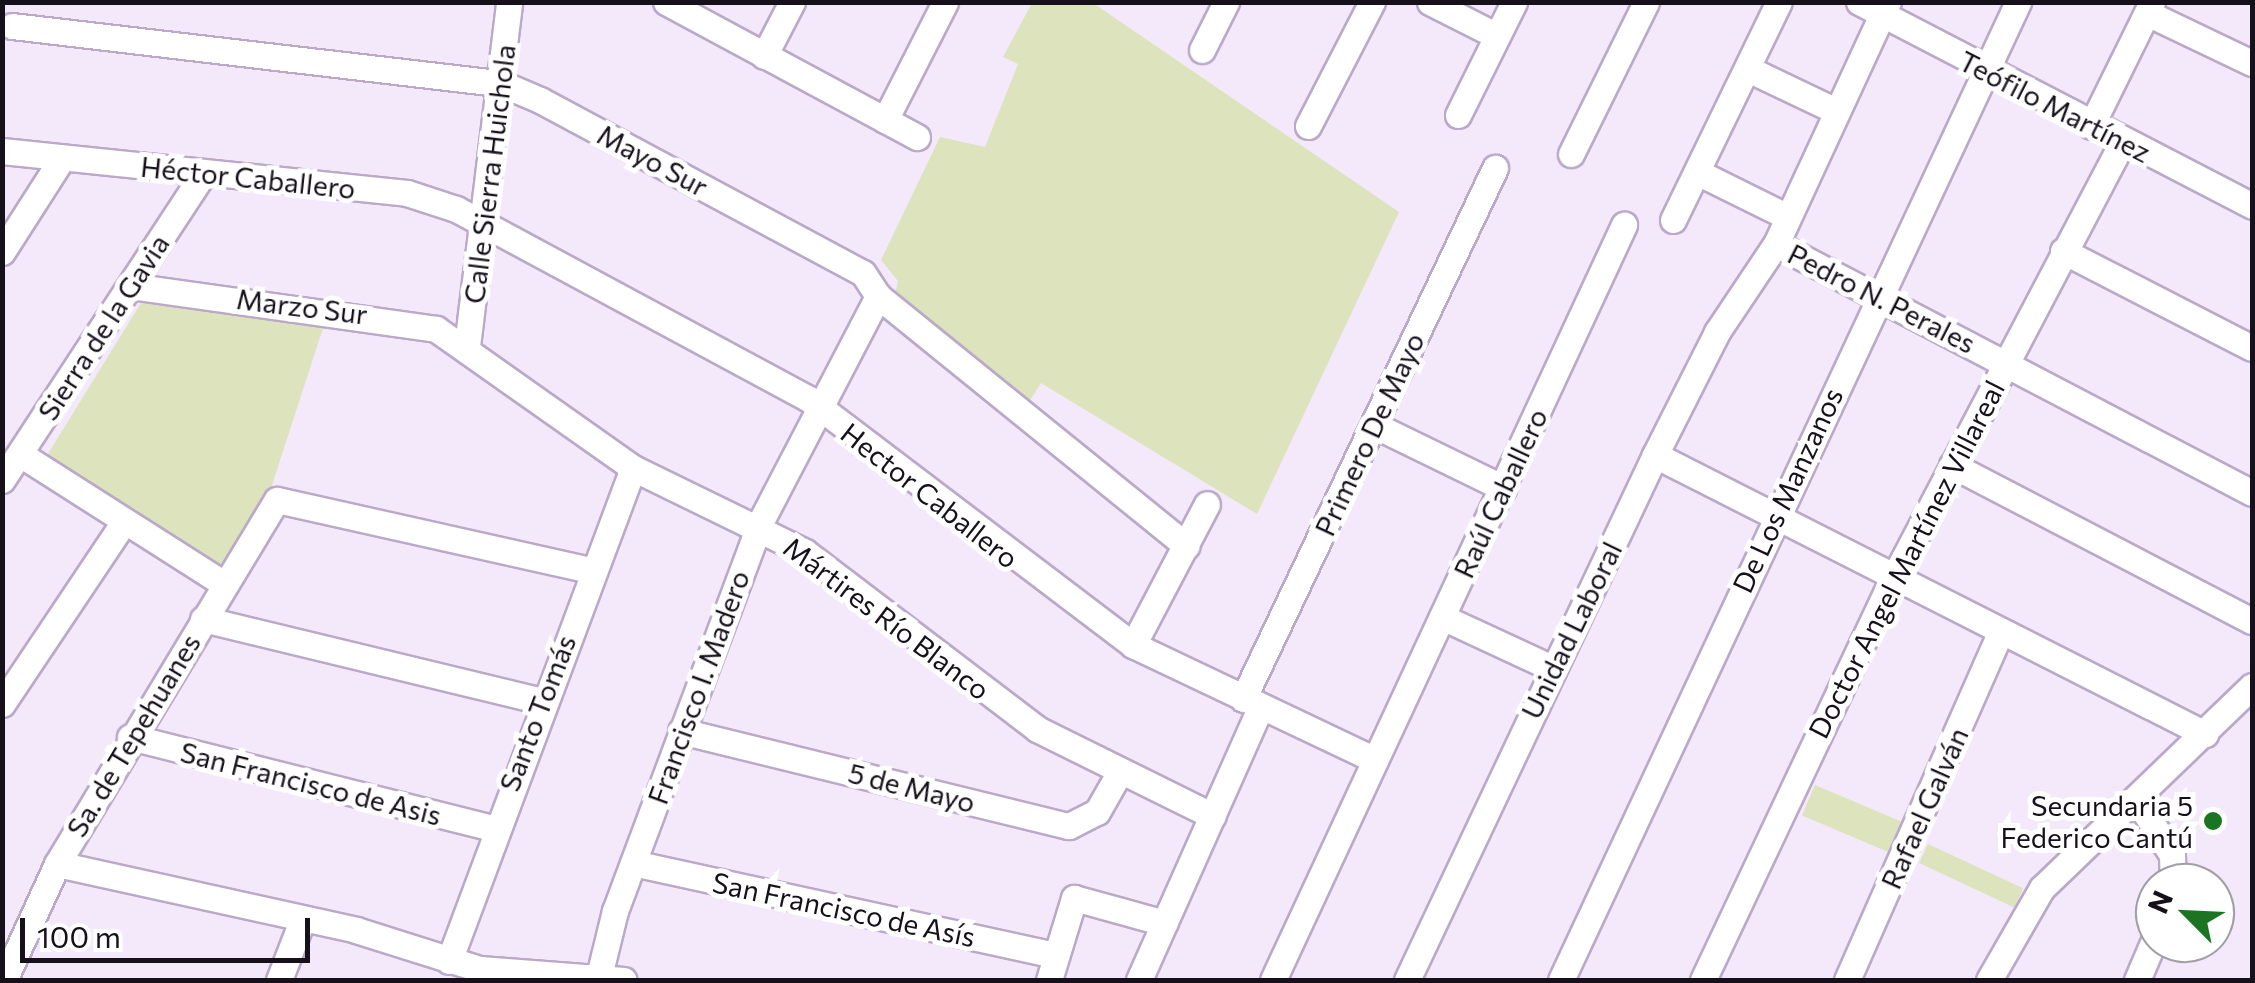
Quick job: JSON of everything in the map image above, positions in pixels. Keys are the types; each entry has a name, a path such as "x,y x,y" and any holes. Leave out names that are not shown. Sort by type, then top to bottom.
{"street":[{"path":"7,33 26,2"},
{"name":"Calle Sierra Huichola","path":"467,346 486,228 509,2"},
{"path":"666,2 917,137"},
{"path":"764,56 792,2"},
{"path":"885,120 945,2"},
{"path":"1202,50 1226,2"},
{"path":"1308,126 1372,2"},
{"path":"1430,2 1497,36"},
{"path":"1458,115 1514,2"},
{"path":"1571,154 1646,2"},
{"path":"1674,220 1779,2"},
{"name":"De Los Manzanos","path":"1561,980 1774,517 2018,2"},
{"name":"Teófilo Martínez","path":"1877,7 1985,71 2252,206"},
{"name":"Unidad Laboral","path":"1407,980 1655,455 1776,244 1877,7"},
{"path":"2091,126 2149,8 2252,63"},
{"name":"Mayo Sur","path":"7,33 500,83 863,272 878,296 1187,546"},
{"path":"1748,69 1834,110"},
{"name":"Doctor Angel Martínez Villareal","path":"1702,980 1892,581 2122,143"},
{"name":"Héctor Caballero","path":"2,152 407,193 486,228"},
{"path":"2,252 62,158"},
{"name":"Primero De Mayo","path":"1139,980 1213,816 1252,703 1374,425 1495,168"},
{"path":"1697,172 1786,216"},
{"name":"Sierra de la Gavia","path":"2,480 204,173"},
{"name":"Raúl Caballero","path":"1273,980 1624,224"},
{"name":"Hector Caballero","path":"486,228 824,413 1133,645 1374,760"},
{"name":"Pedro N. Perales","path":"1776,244 2252,492"},
{"path":"2063,251 2252,348"},
{"name":"Marzo Sur","path":"131,286 406,318 467,346"},
{"name":"Francisco I. Madero","path":"598,978 633,863 760,524 824,413 878,296"},
{"name":"Mártires Río Blanco","path":"467,346 633,468 760,524 1014,714 1118,775 1213,816"},
{"path":"1374,425 1503,488"},
{"path":"20,454 224,584"},
{"path":"1655,455 1999,636 2206,734"},
{"path":"1952,465 2252,620"},
{"name":"Santo Tomás","path":"449,960 493,828 633,468"},
{"name":"Sa. de Tepehuanes","path":"4,980 57,864 130,737 277,500 592,570"},
{"path":"1133,645 1207,504"},
{"path":"2,704 123,523"},
{"path":"1442,617 1552,668"},
{"path":"203,619 542,701"},
{"name":"Rafael Galván","path":"1848,980 1999,636"},
{"path":"1989,980 2034,898 2252,686"},
{"name":"5 de Mayo","path":"682,731 1068,826 1096,812 1118,775"},
{"name":"San Francisco de Asis","path":"130,737 493,828"},
{"path":"2136,798 2172,856 2172,863"},
{"name":"San Francisco de Asís","path":"633,863 1056,955"},
{"path":"57,864 304,918 449,960 624,980"},
{"path":"1049,980 1080,896 1165,923"},
{"path":"278,980 304,918"}],"green space":[{"path":"1032,3 1093,3 1399,212 1257,514 1041,383 1029,402 894,298 898,281 881,260 940,137 985,147 1018,64 1003,57"},
{"path":"141,303 324,325 271,488 222,572 46,457"},
{"path":"1815,785 1905,823 1892,854 1802,815"},
{"path":"1928,844 2023,888 2014,907 1919,863"}],"place":[{"name":"Secundaria 5 Federico Cantú","path":"2213,821"}]}
